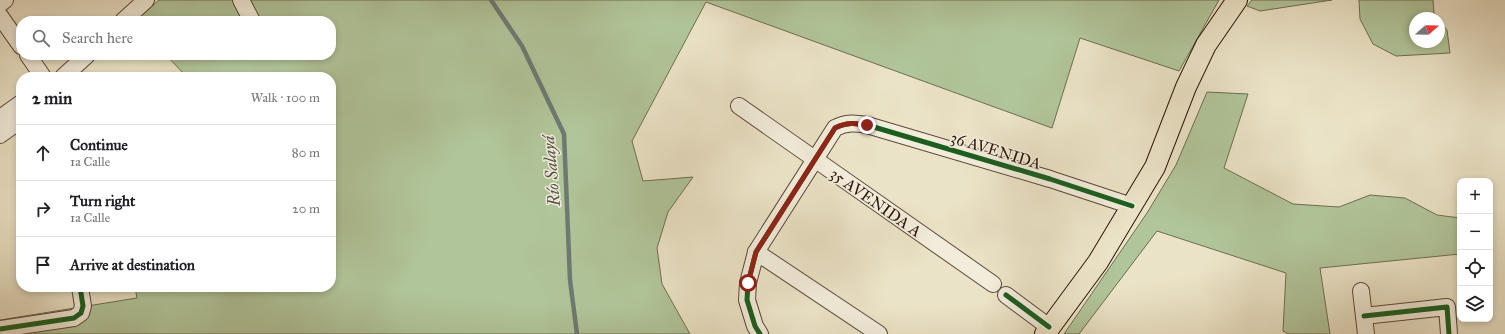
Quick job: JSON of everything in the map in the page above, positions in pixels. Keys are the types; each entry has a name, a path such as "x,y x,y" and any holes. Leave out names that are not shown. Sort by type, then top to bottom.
{"main road":[{"path":"1047,331 1098,262 1155,167 1186,87 1206,45 1237,0"}],"street":[{"path":"0,4 5,0"},
{"path":"129,16 146,0"},
{"path":"241,0 249,16"},
{"path":"0,16 16,39"},
{"path":"31,60 40,72"},
{"path":"69,72 82,60"},
{"name":"35 AVENIDA A","path":"739,106 993,284"},
{"path":"0,118 16,107"},
{"name":"36 AVENIDA","path":"815,159 835,128 852,122 875,127 1042,177 1132,206"},
{"path":"0,135 16,124"},
{"path":"760,334 755,326 747,300 748,283 756,252 815,159"},
{"path":"756,252 879,334"},
{"path":"1361,291 1366,334"},
{"path":"0,329 74,318 81,313 83,306 81,292"},
{"path":"1006,295 1047,331"},
{"path":"1364,316 1447,307 1449,334"}],"green space":[{"path":"159,0 1219,0 1179,71 1080,38 1052,128 706,2 632,141 643,181 693,177 668,212 657,248 662,284 690,334 0,334 0,320 137,298 136,292 336,292 336,72 182,72 171,60 336,60 336,16 141,16"},
{"path":"1252,0 1332,0 1260,11 1247,6"},
{"path":"1359,0 1433,0 1434,12 1409,12 1409,48 1445,48 1445,28 1447,30 1450,53 1396,56 1373,44 1360,19"},
{"path":"1207,92 1248,94 1224,168 1293,204 1339,207 1370,195 1405,198 1437,215 1457,218 1457,254 1320,268 1330,334 1289,334 1283,331 1286,273 1157,231 1079,334 1064,334 1147,213 1176,165"}],"waterway":[{"name":"Río Salayá","path":"491,0 522,46 564,134 570,280 577,334"}],"cycle path":[{"path":"760,334 755,326 747,300 748,283 756,252 835,128 839,126 851,124 867,125 1050,179 1132,206"},
{"path":"0,329 74,318 81,313 83,306 81,292"},
{"path":"1006,295 1049,327"},
{"path":"1364,316 1447,307 1449,334"}],"route":[{"path":"748,283 756,252 835,128 852,122 867,125"}]}
